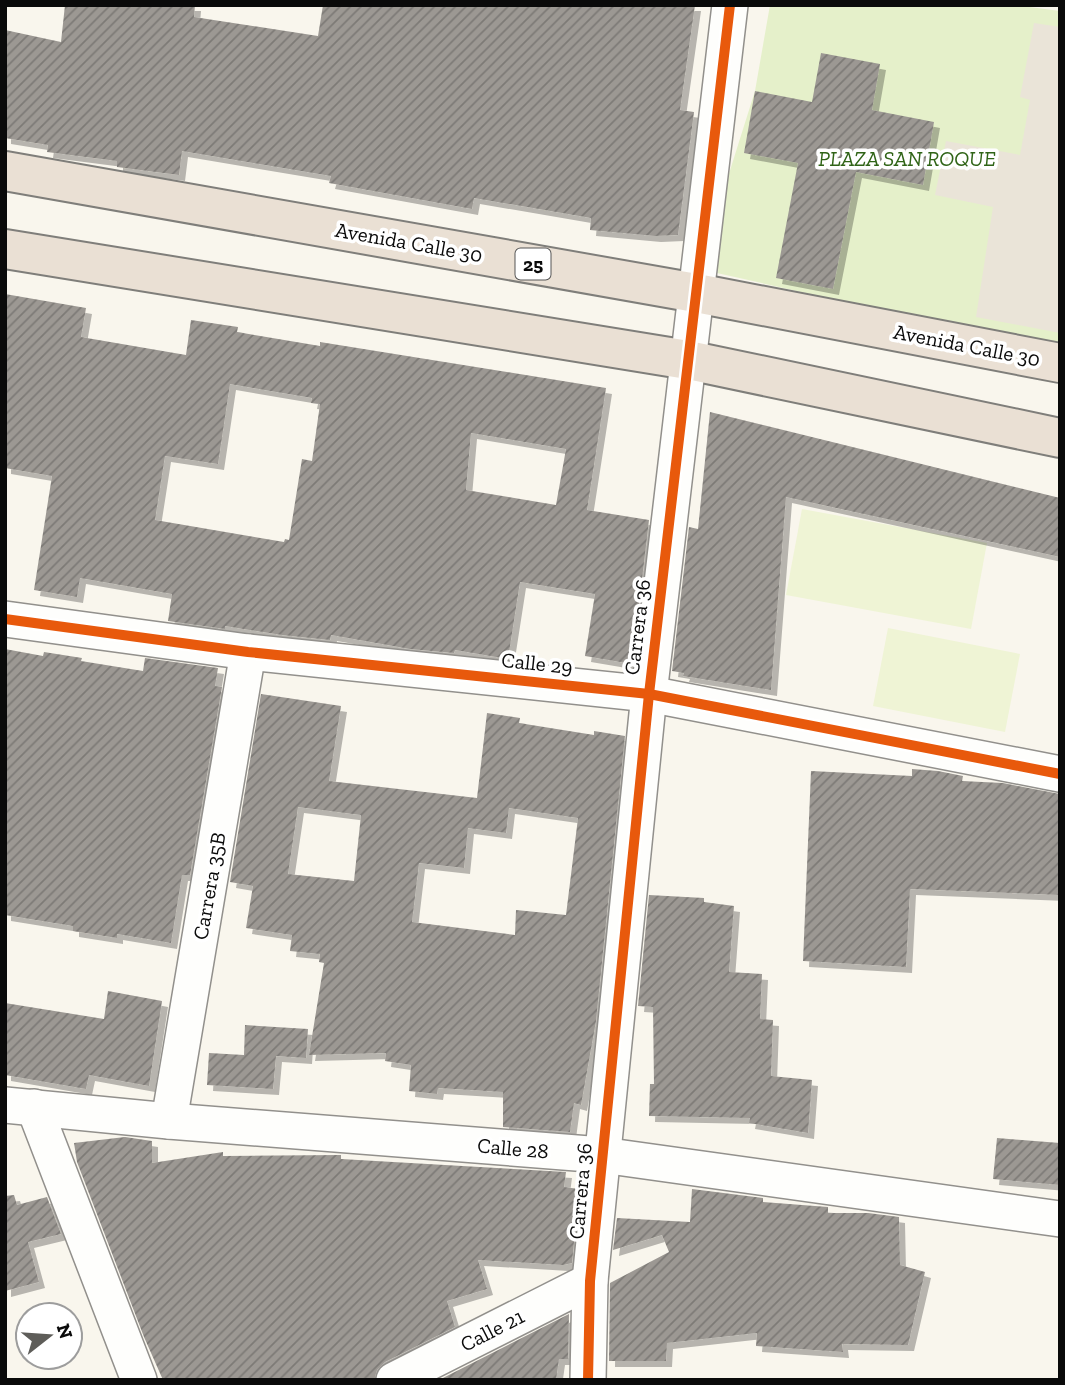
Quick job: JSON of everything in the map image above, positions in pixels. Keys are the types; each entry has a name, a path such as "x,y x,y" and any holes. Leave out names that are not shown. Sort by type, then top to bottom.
{"highway":[{"name":"Avenida Calle 30","path":"5,171 696,293 1060,363"},
{"path":"5,249 688,360 1060,438"}],"street":[{"name":"Carrera 36","path":"588,1380 590,1281 649,694 730,5"},
{"name":"Calle 29","path":"5,619 248,652 649,694 1060,774"},
{"name":"Carrera 35B","path":"169,1121 248,652"},
{"name":"Calle 28","path":"20,1106 169,1121 602,1155 1060,1219"},
{"path":"20,1106 139,1380"},
{"name":"Calle 21","path":"394,1380 590,1281"}],"green space":[{"name":"PLAZA SAN ROQUE","path":"770,5 1015,5 1060,11 1060,350 699,269 755,91"},
{"path":"802,509 987,543 971,629 786,595"},
{"path":"888,628 1020,654 1005,732 873,706"}],"shaded area":[{"path":"1034,23 1060,27 1060,333 976,317 993,207 935,195 946,141 1020,155 1030,100 1020,97"}],"building":[{"path":"65,5 195,5 194,17 318,36 323,5 695,5 680,110 694,112 678,235 655,236 590,230 591,218 474,198 472,209 329,183 331,176 182,151 179,175 117,167 117,161 47,152 48,145 5,138 5,30 61,42"},
{"path":"821,53 880,64 872,110 934,122 923,185 856,172 833,289 776,278 798,163 744,153 755,91 812,102"},
{"path":"5,294 86,308 81,337 186,355 191,320 238,327 237,332 320,346 320,342 606,388 587,510 649,520 632,664 585,656 595,594 520,582 508,659 455,650 454,653 410,649 331,635 330,640 168,621 172,594 80,578 77,597 34,590 52,476 5,468","holes":["230,384 312,398 311,403 320,404 312,461 302,459 289,540 285,539 284,542 155,520 165,456 218,464","471,433 566,449 556,505 466,490"]},
{"path":"710,412 1060,498 1060,557 786,497 771,690 683,676 684,673 672,671 689,527 698,529"},
{"path":"5,649 43,656 44,652 82,658 81,661 143,671 145,658 218,668 215,686 222,687 190,875 182,875 171,943 117,934 117,938 73,931 73,926 5,915"},
{"path":"261,694 341,706 329,781 477,798 487,713 520,718 519,723 594,735 594,731 625,736 596,1021 581,1105 574,1103 570,1132 503,1127 503,1092 438,1088 437,1094 409,1091 411,1065 385,1061 386,1053 309,1055 324,963 319,962 320,954 290,951 292,935 246,928 253,886 230,882","holes":["298,807 361,815 354,881 288,874","509,808 578,818 566,915 516,910 515,935 412,922 419,863 464,868 468,828 506,833"]},
{"path":"912,769 963,776 962,781 1003,783 1060,794 1060,895 910,889 906,967 803,961 811,771 912,776"},
{"path":"649,895 704,898 704,902 734,906 729,972 762,974 760,1019 773,1020 771,1076 812,1080 808,1133 749,1123 750,1118 649,1116 650,1084 654,1084 653,1007 638,1006"},
{"path":"108,991 162,1001 149,1086 89,1075 86,1089 5,1075 5,1003 104,1019"},
{"path":"245,1025 308,1029 306,1058 276,1056 273,1089 207,1085 209,1053 244,1055"},
{"path":"125,1137 152,1141 152,1163 223,1152 223,1156 341,1155 341,1159 566,1172 564,1187 579,1189 572,1263 563,1265 478,1260 487,1289 447,1301 455,1327 385,1362 377,1370 374,1380 163,1380 77,1162 74,1143"},
{"path":"997,1138 1060,1143 1060,1185 993,1179"},
{"path":"692,1189 763,1198 763,1202 828,1207 828,1213 868,1213 899,1217 900,1265 925,1272 908,1345 842,1344 843,1352 756,1346 757,1333 667,1343 666,1361 609,1361 610,1283 669,1252 662,1235 613,1250 617,1218 690,1222"},
{"path":"14,1195 17,1205 47,1197 61,1234 28,1242 39,1282 5,1291 5,1196"},
{"path":"569,1314 568,1359 559,1359 556,1380 439,1380"}],"cycle path":[{"path":"588,1380 590,1281 649,694 730,5"},
{"path":"5,619 248,652 649,694 1060,774"}]}
